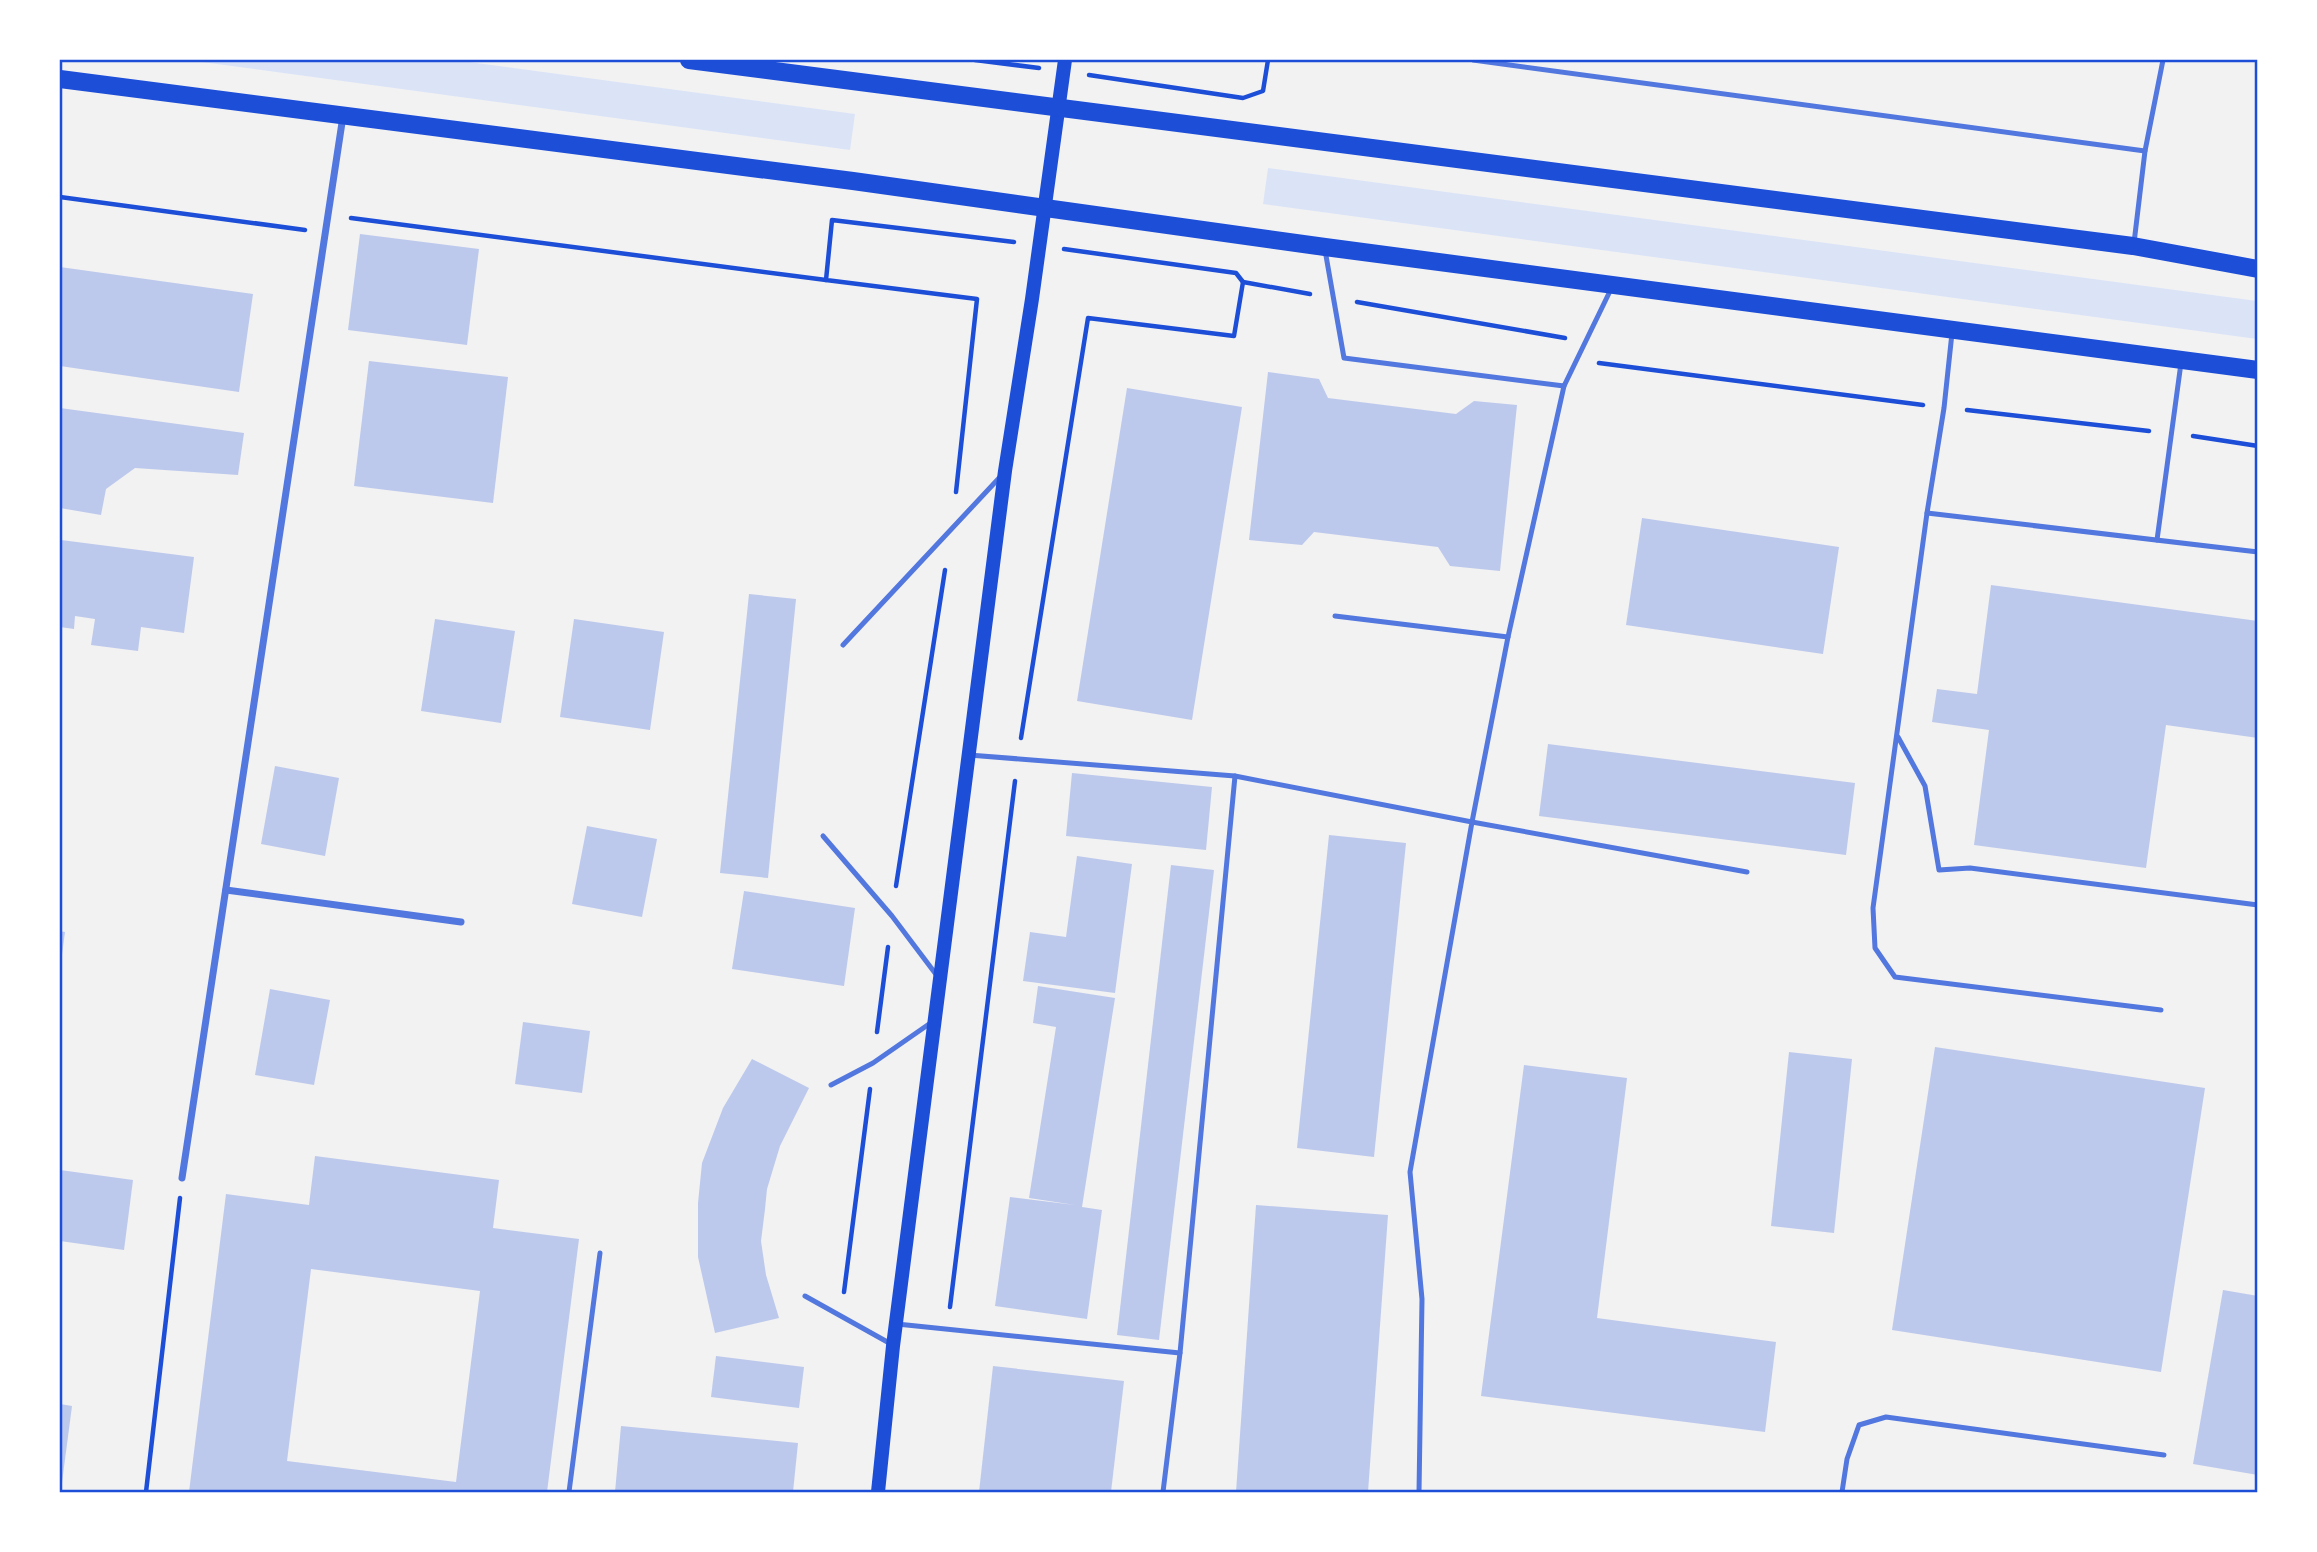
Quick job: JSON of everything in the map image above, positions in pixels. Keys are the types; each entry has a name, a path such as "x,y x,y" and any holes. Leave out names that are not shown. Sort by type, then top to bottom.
{"main road":[{"path":"690,60 2133,246 2258,269"},
{"path":"878,1493 893,1346 1006,471 1065,60"},
{"path":"60,79 853,181 1325,247 2258,370"}],"street":[{"path":"182,1178 343,116"},
{"path":"226,890 461,922"}],"lane":[{"path":"1473,60 2145,151"},
{"path":"2133,246 2145,151 2163,60"},
{"path":"1325,247 1344,358 1564,386"},
{"path":"1419,1493 1422,1299 1410,1172 1508,637 1564,386 1613,285"},
{"path":"1952,329 1944,408 1873,908 1875,948 1895,977 2161,1010"},
{"path":"2157,540 2182,360"},
{"path":"842,645 1006,471"},
{"path":"1927,513 2258,552"},
{"path":"1335,616 1508,637"},
{"path":"1896,735 1925,786 1939,870 1970,868 2258,905"},
{"path":"969,755 1235,776 1747,872"},
{"path":"1163,1493 1180,1353 1235,776"},
{"path":"823,836 892,916 940,980"},
{"path":"831,1085 873,1063 935,1020"},
{"path":"569,1493 600,1253"},
{"path":"806,1296 893,1346"},
{"path":"897,1324 1180,1353"},
{"path":"1842,1493 1847,1460 1859,1425 1886,1417 2164,1455"}],"path":[{"path":"975,60 1049,69"},
{"path":"1087,75 1242,98 1263,91 1268,60"},
{"path":"60,197 325,233"},
{"path":"328,215 977,299 951,529 892,916 841,1316"},
{"path":"826,280 832,219 846,222"},
{"path":"1236,273 1244,282 1586,342"},
{"path":"947,1329 1018,759 1088,318 1234,336 1244,282"},
{"path":"1577,360 1944,408 2172,433 2258,446"},
{"path":"146,1493 182,1178"}],"shaded area":[{"path":"187,60 454,60 855,114 850,150"},
{"path":"1268,168 2257,301 2257,339 1263,204"}],"building":[{"path":"360,234 479,249 467,345 348,330"},
{"path":"60,267 253,294 239,392 60,366"},
{"path":"369,361 508,377 493,503 354,486"},
{"path":"1268,372 1319,379 1328,398 1456,414 1474,401 1517,405 1500,571 1450,566 1438,547 1314,532 1302,545 1249,540"},
{"path":"1127,388 1242,407 1192,720 1077,701"},
{"path":"60,408 244,433 238,475 135,468 106,489 101,515 60,508"},
{"path":"1642,518 1839,547 1823,654 1626,625"},
{"path":"61,540 194,557 184,633 141,627 138,651 91,645 95,619 75,616 74,629 60,627"},
{"path":"1991,585 2258,621 2258,738 2166,725 2146,868 1974,845 1989,730 1932,722 1937,689 1977,694"},
{"path":"749,594 796,599 768,878 720,873"},
{"path":"435,619 515,631 501,723 421,711"},
{"path":"574,619 664,632 650,730 560,717"},
{"path":"1548,744 1855,783 1846,855 1539,816"},
{"path":"275,766 339,778 325,856 261,844"},
{"path":"1072,773 1212,787 1206,850 1066,836"},
{"path":"587,826 657,839 642,917 572,904"},
{"path":"1329,835 1406,843 1374,1157 1297,1148"},
{"path":"1077,856 1132,864 1115,993 1023,981 1030,932 1066,937"},
{"path":"1171,865 1214,870 1159,1340 1117,1335"},
{"path":"744,891 855,908 844,986 732,969"},
{"path":"60,931 65,932 61,962 60,962"},
{"path":"1038,986 1115,998 1082,1207 1102,1210 1087,1319 995,1306 1010,1197 1075,1205 1029,1198 1056,1027 1033,1023"},
{"path":"270,989 330,1000 314,1085 255,1075"},
{"path":"523,1022 590,1031 582,1093 515,1084"},
{"path":"1935,1047 2205,1088 2161,1372 1892,1330"},
{"path":"1789,1052 1852,1059 1834,1233 1771,1226"},
{"path":"752,1059 809,1088 780,1146 767,1189 761,1241 766,1275 779,1318 715,1333 698,1257 698,1203 702,1163 723,1108"},
{"path":"1524,1065 1627,1078 1597,1318 1776,1342 1765,1432 1481,1396"},
{"path":"315,1156 499,1180 493,1228 579,1239 547,1492 189,1492 226,1194 309,1205","holes":["311,1269 480,1291 456,1482 287,1461"]},
{"path":"60,1170 133,1180 124,1250 60,1241"},
{"path":"1256,1205 1388,1215 1368,1492 1236,1492"},
{"path":"2223,1290 2258,1296 2258,1475 2193,1464"},
{"path":"716,1356 804,1367 799,1408 711,1397"},
{"path":"993,1366 1124,1381 1111,1492 979,1492"},
{"path":"60,1404 72,1406 61,1490 60,1490"},
{"path":"621,1426 798,1443 793,1492 615,1492"}]}
